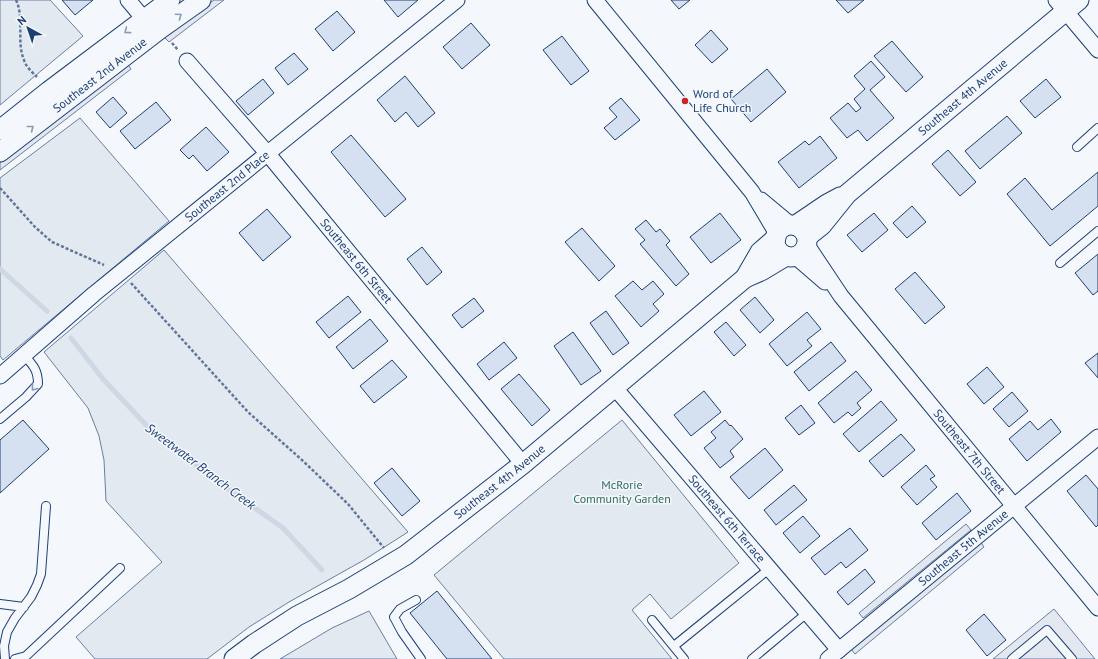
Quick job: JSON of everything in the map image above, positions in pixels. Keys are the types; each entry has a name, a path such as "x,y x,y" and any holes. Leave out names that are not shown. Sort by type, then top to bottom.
{"street":[{"path":"128,0 144,19 160,29"},
{"name":"Southeast 2nd Avenue","path":"0,130 170,0"},
{"name":"Southeast 2nd Avenue","path":"0,152 160,29 201,0"},
{"name":"Southeast 2nd Place","path":"0,376 121,273 457,0"},
{"name":"Southeast 7th Street","path":"595,0 752,192 841,296 1098,608"},
{"path":"1067,4 1098,50"},
{"name":"Southeast 4th Avenue","path":"234,659 297,616 349,590 406,555 523,464 745,278 760,252 792,239 826,204 847,194 1067,4"},
{"name":"Southeast 6th Street","path":"187,60 268,154 523,464"},
{"name":"Southeast 6th Terrace","path":"614,388 807,613 833,654"},
{"name":"Southeast 5th Avenue","path":"833,654 1098,437"}],"lane":[{"path":"1077,147 1098,128"},
{"path":"1060,263 1098,231"},
{"path":"0,420 38,384 38,375 34,367 24,355"},
{"path":"5,659 4,646 7,632 15,618 32,597 40,574 46,506"},
{"path":"15,659 26,656 120,568"},
{"path":"674,646 769,569"},
{"path":"416,600 400,609 394,617 402,632 421,659"},
{"path":"0,604 24,607"},
{"path":"752,659 807,613"},
{"path":"652,620 684,659"},
{"path":"1012,659 1047,630 1072,659"}],"path":[{"path":"16,0 22,21 21,51 28,67 37,78"},
{"path":"0,188 35,227 52,242 121,273 248,412 302,460 348,504 386,551"}],"green space":[{"path":"0,0 50,0 83,36 0,105"},
{"path":"80,118 169,221 3,360 0,356 0,178"},
{"path":"164,250 408,532 364,560 289,602 249,627 207,659 95,659 76,637 162,562 106,501 104,460 99,436 88,408 44,352"},
{"name":"McRorie Community Garden","path":"622,420 739,563 671,619 650,594 632,610 672,659 504,659 434,575"},
{"path":"369,611 397,659 280,659 332,628"}],"shaded area":[{"path":"214,0 224,0 169,42 164,37"},
{"path":"128,65 131,69 0,170 0,163"},
{"path":"966,524 971,530 863,618 859,613"},
{"path":"980,541 984,547 855,654 851,649"},
{"path":"1054,609 1095,659 993,659"}],"building":[{"path":"62,0 93,0 75,15"},
{"path":"384,0 418,0 398,17"},
{"path":"671,0 690,0 679,9"},
{"path":"836,0 864,0 848,13"},
{"path":"337,11 355,32 333,51 315,29"},
{"path":"471,23 490,45 462,69 443,47"},
{"path":"711,30 728,49 712,63 695,45"},
{"path":"562,36 589,71 571,85 543,50"},
{"path":"892,41 923,77 906,92 874,56"},
{"path":"294,53 308,69 288,85 275,68"},
{"path":"871,61 885,77 870,90 894,118 867,141 858,130 847,138 830,118 848,103 856,112 861,108 854,99 865,89 854,76"},
{"path":"767,69 786,92 751,122 731,99"},
{"path":"405,76 435,113 418,127 406,112 395,122 377,100"},
{"path":"263,79 274,93 248,115 236,101"},
{"path":"1046,79 1061,97 1035,118 1020,101"},
{"path":"113,97 127,113 110,128 96,112"},
{"path":"621,98 640,120 615,140 604,128 617,117 609,108"},
{"path":"156,102 171,120 135,149 120,131"},
{"path":"1007,116 1022,133 980,169 965,151"},
{"path":"206,127 229,152 207,171 193,155 189,159 180,150"},
{"path":"351,135 406,199 385,217 331,152"},
{"path":"820,136 837,158 799,188 778,162 805,141 809,145"},
{"path":"948,150 976,182 960,196 932,164"},
{"path":"1098,172 1098,206 1050,246 1007,194 1025,178 1052,210"},
{"path":"912,206 926,222 907,238 893,223"},
{"path":"267,209 291,237 263,261 239,233"},
{"path":"720,213 741,240 711,263 690,237"},
{"path":"874,213 888,230 862,252 847,235"},
{"path":"646,220 656,232 660,229 670,241 666,245 689,274 676,286 640,244 645,240 635,229"},
{"path":"582,228 615,266 599,281 565,242"},
{"path":"422,247 442,272 427,285 407,259"},
{"path":"1098,254 1098,291 1093,295 1075,273"},
{"path":"915,272 945,307 925,324 895,289"},
{"path":"633,281 642,290 653,281 664,294 653,304 659,311 641,327 615,296"},
{"path":"348,296 361,312 329,338 316,322"},
{"path":"755,297 774,320 760,333 740,310"},
{"path":"474,298 484,311 462,328 452,315"},
{"path":"606,311 629,343 613,355 590,323"},
{"path":"807,312 821,329 807,340 812,346 787,366 769,344"},
{"path":"370,319 388,341 353,369 336,347"},
{"path":"726,322 746,345 734,356 714,332"},
{"path":"573,332 601,371 581,385 554,346"},
{"path":"504,342 517,358 489,380 477,364"},
{"path":"831,342 846,361 809,391 794,372"},
{"path":"1098,353 1098,378 1085,363"},
{"path":"392,360 407,377 374,403 360,386"},
{"path":"987,367 1004,387 984,404 967,384"},
{"path":"856,371 872,390 857,403 861,408 852,416 848,412 834,423 818,403"},
{"path":"519,374 550,410 532,426 501,389"},
{"path":"704,391 721,412 691,436 674,415"},
{"path":"1012,392 1028,411 1009,427 993,409"},
{"path":"881,401 897,420 859,452 843,434"},
{"path":"801,405 815,423 799,435 785,418"},
{"path":"1051,419 1061,432 1027,461 1009,439 1030,421 1038,430"},
{"path":"23,420 49,449 0,493 0,440"},
{"path":"725,420 743,439 730,451 734,457 720,468 704,448 716,438 711,432"},
{"path":"901,434 915,450 883,477 869,461"},
{"path":"765,448 783,470 749,499 730,477"},
{"path":"926,465 935,476 930,479 937,487 917,505 901,487"},
{"path":"392,468 420,501 402,516 374,483"},
{"path":"1086,475 1098,489 1098,525 1096,527 1067,491"},
{"path":"794,485 807,500 776,525 764,510"},
{"path":"957,493 971,511 936,540 922,523"},
{"path":"803,516 820,536 800,553 783,533"},
{"path":"850,528 868,550 846,568 841,562 825,575 811,558"},
{"path":"865,569 875,582 848,605 837,592"},
{"path":"437,591 492,659 447,659 410,613"},
{"path":"984,614 1006,640 987,656 966,630"}],"waterway":[{"name":"Sweetwater Branch Creek","path":"0,269 47,311"},
{"name":"Sweetwater Branch Creek","path":"71,338 103,379 149,428 221,484 283,528 322,570"}],"place":[{"name":"Word of Life Church","path":"685,101"}]}
